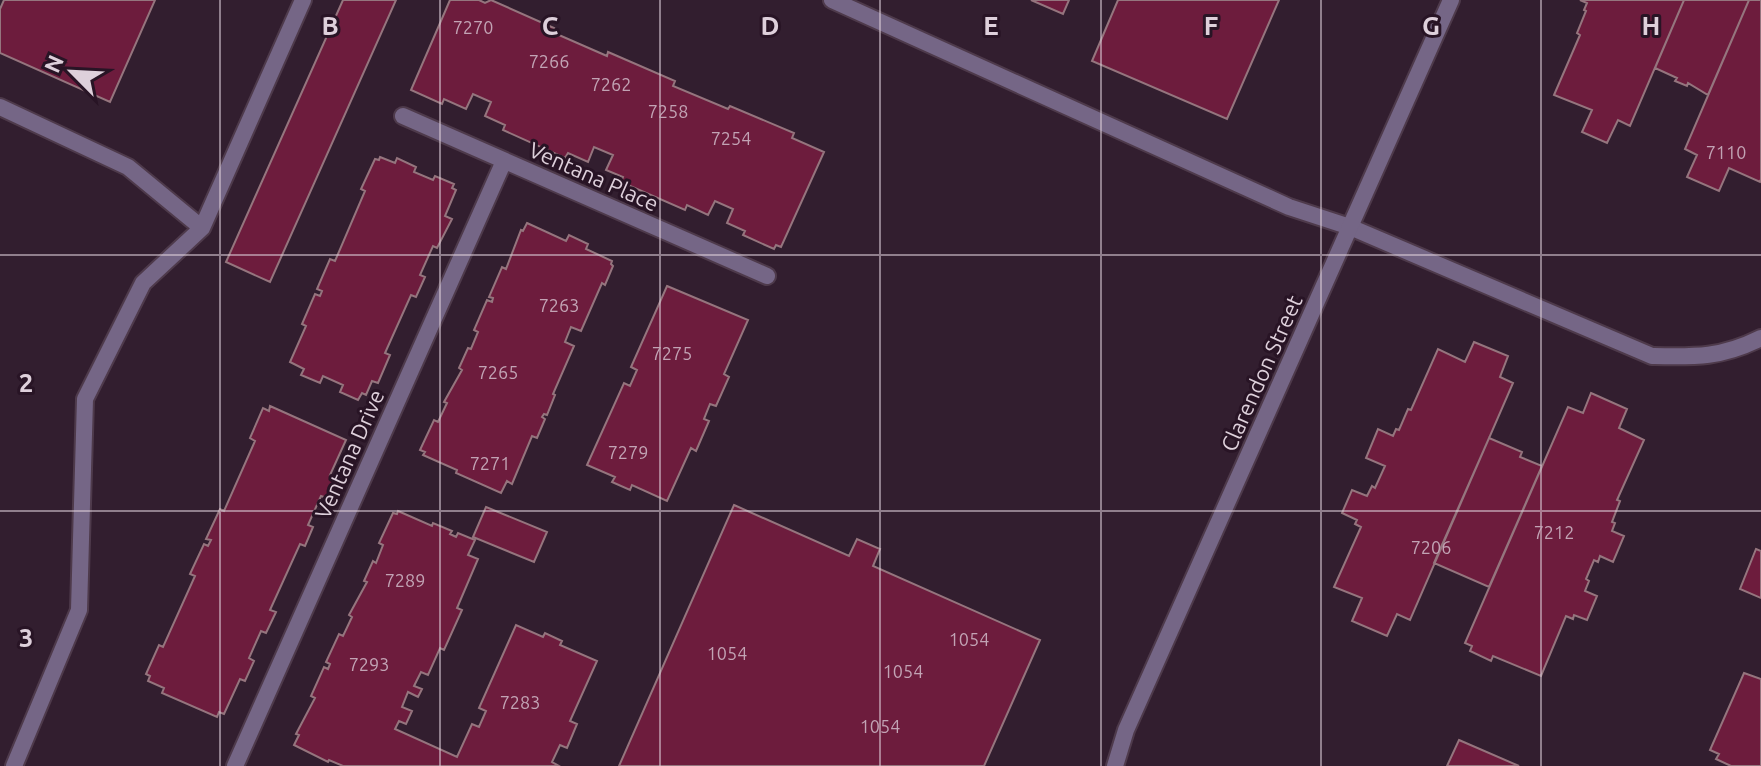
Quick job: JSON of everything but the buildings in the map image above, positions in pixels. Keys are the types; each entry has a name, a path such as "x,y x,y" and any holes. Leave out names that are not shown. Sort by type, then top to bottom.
{"street":[{"path":"14,766 79,610 85,399 143,283 202,228 303,0"},
{"path":"832,0 1289,207 1350,227 1652,356 1698,357 1735,351 1761,338"},
{"name":"Clarendon Street","path":"1115,766 1126,730 1451,0"},
{"path":"0,107 128,167 202,228"},
{"name":"Ventana Place","path":"403,116 767,276"},
{"name":"Ventana Drive","path":"235,766 504,161"}]}
